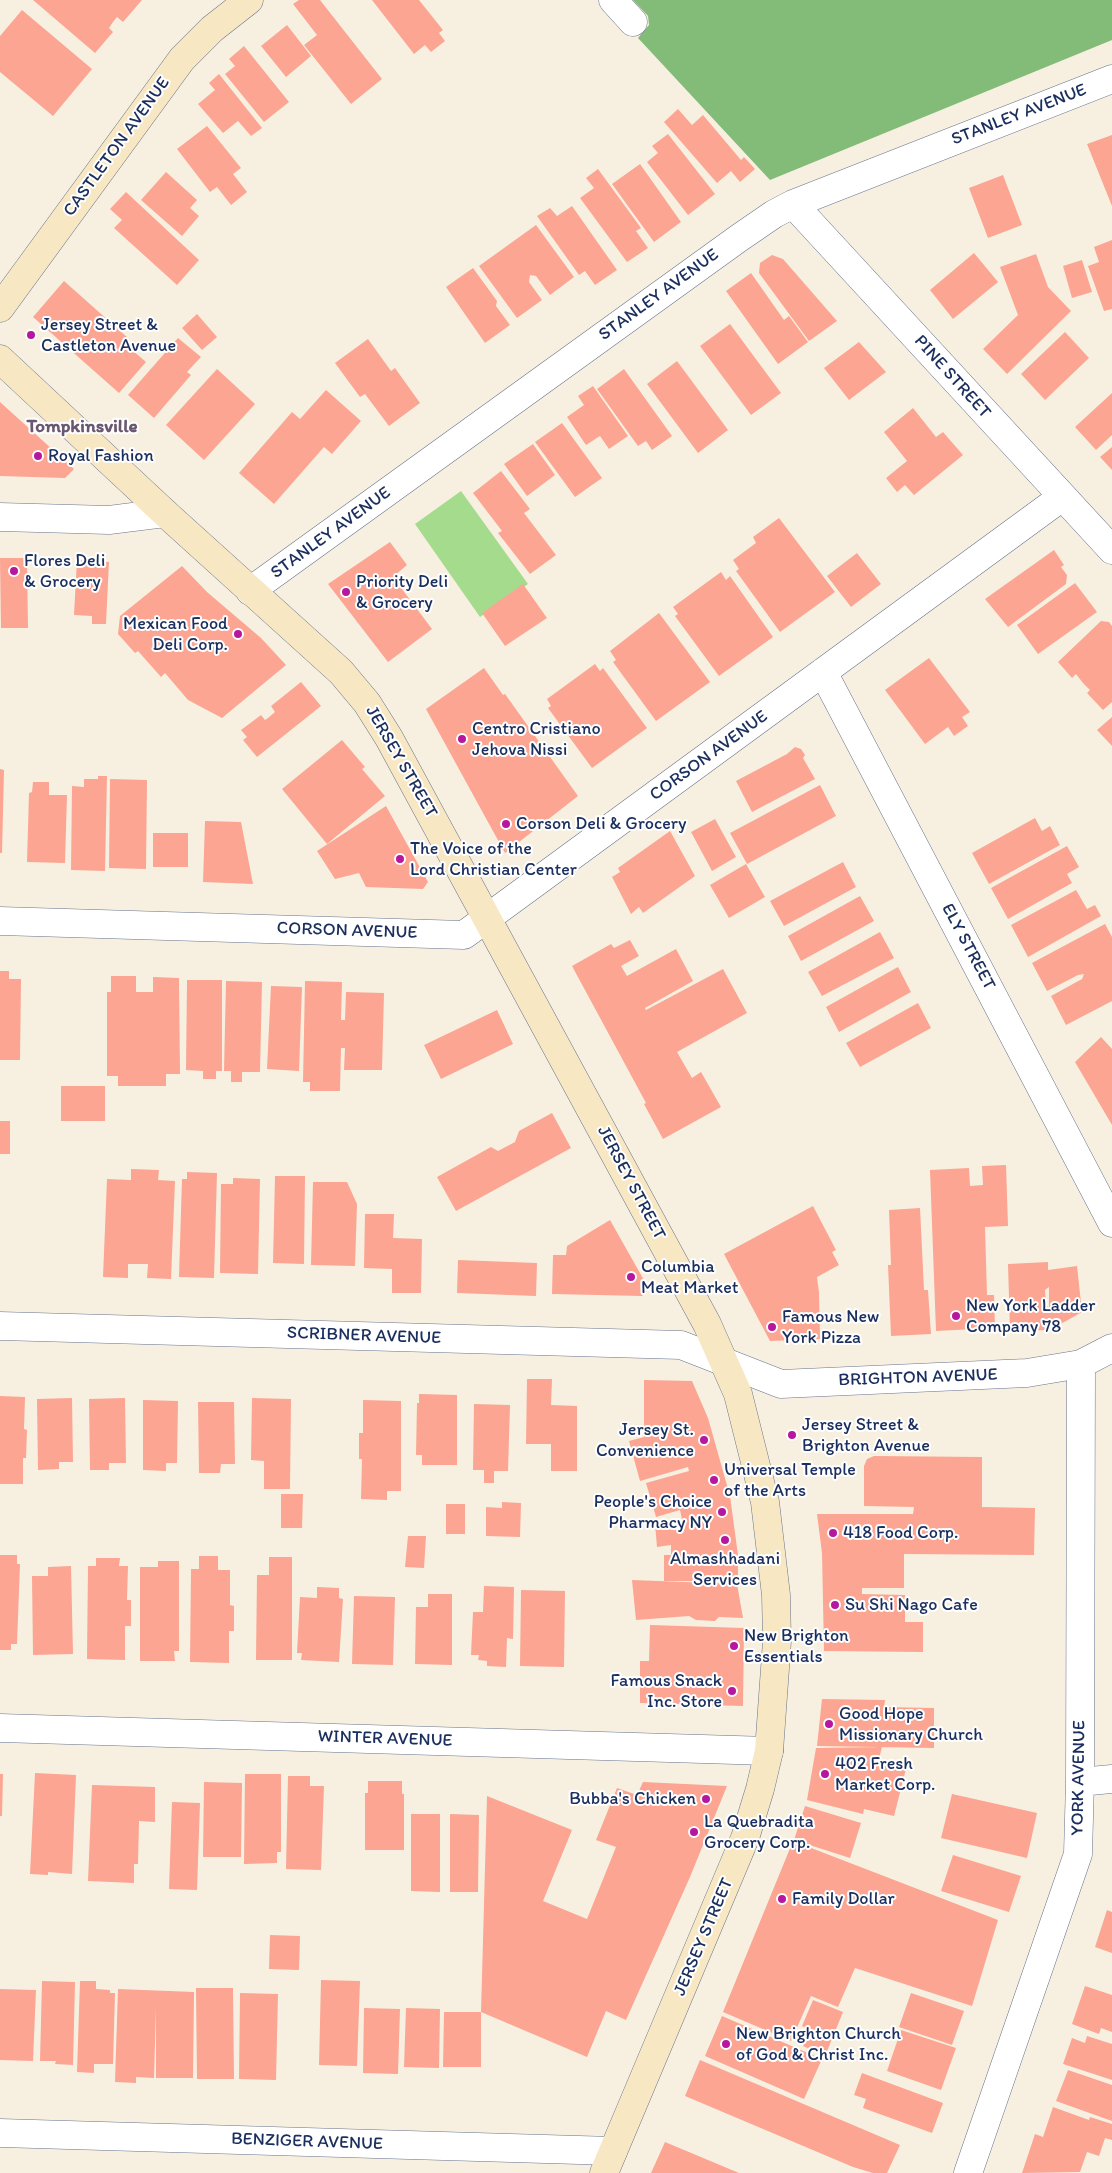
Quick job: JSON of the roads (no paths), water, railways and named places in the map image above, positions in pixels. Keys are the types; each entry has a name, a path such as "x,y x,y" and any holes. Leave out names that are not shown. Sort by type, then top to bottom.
{"street":[{"name":"CASTLETON AVENUE","path":"0,308 182,59 212,29 249,0"},
{"path":"613,0 633,22"},
{"name":"STANLEY AVENUE","path":"250,591 747,232 793,204 1112,79"},
{"name":"PINE STREET","path":"793,204 1112,550"},
{"name":"JERSEY STREET","path":"0,359 250,591 342,672 367,703 389,738 488,918 707,1324 738,1394 769,1528 777,1617 769,1751 745,1838 609,2162"},
{"name":"CORSON AVENUE","path":"0,921 464,935 1062,497"},
{"path":"0,517 109,520 165,513"},
{"name":"ELY STREET","path":"823,672 1112,1223"},
{"name":"SCRIBNER AVENUE","path":"0,1326 681,1345 724,1361"},
{"name":"BRIGHTON AVENUE","path":"724,1361 780,1384 1027,1373 1081,1364 1112,1348"},
{"name":"YORK AVENUE","path":"968,2173 1078,1854 1080,1782 1081,1364"},
{"name":"WINTER AVENUE","path":"0,1728 769,1751"},
{"path":"1080,1782 1112,1778"},
{"name":"BENZIGER AVENUE","path":"0,2133 609,2162"}],"place":[{"name":"Jersey Street & Castleton Avenue","path":"31,335"},
{"name":"Royal Fashion","path":"38,456"},
{"name":"Flores Deli & Grocery","path":"14,571"},
{"name":"Priority Deli & Grocery","path":"346,592"},
{"name":"Mexican Food Deli Corp.","path":"238,634"},
{"name":"Centro Cristiano Jehova Nissi","path":"462,739"},
{"name":"Corson Deli & Grocery","path":"506,824"},
{"name":"The Voice of the Lord Christian Center","path":"400,859"},
{"name":"Columbia Meat Market","path":"631,1277"},
{"name":"New York Ladder Company 78","path":"956,1316"},
{"name":"Famous New York Pizza","path":"772,1327"},
{"name":"Jersey Street & Brighton Avenue","path":"792,1435"},
{"name":"Jersey St. Convenience","path":"704,1440"},
{"name":"Universal Temple of the Arts","path":"714,1480"},
{"name":"People's Choice Pharmacy NY","path":"722,1512"},
{"name":"418 Food Corp.","path":"833,1533"},
{"name":"Almashhadani Services","path":"725,1540"},
{"name":"Su Shi Nago Cafe","path":"835,1605"},
{"name":"New Brighton Essentials","path":"734,1646"},
{"name":"Famous Snack Inc. Store","path":"732,1691"},
{"name":"Good Hope Missionary Church","path":"829,1724"},
{"name":"402 Fresh Market Corp.","path":"825,1774"},
{"name":"Bubba's Chicken","path":"706,1799"},
{"name":"La Quebradita Grocery Corp.","path":"694,1832"},
{"name":"Family Dollar","path":"782,1899"},
{"name":"New Brighton Church of God & Christ Inc.","path":"726,2044"}],"district":[{"name":"Tompkinsville","path":"82,427"}]}
